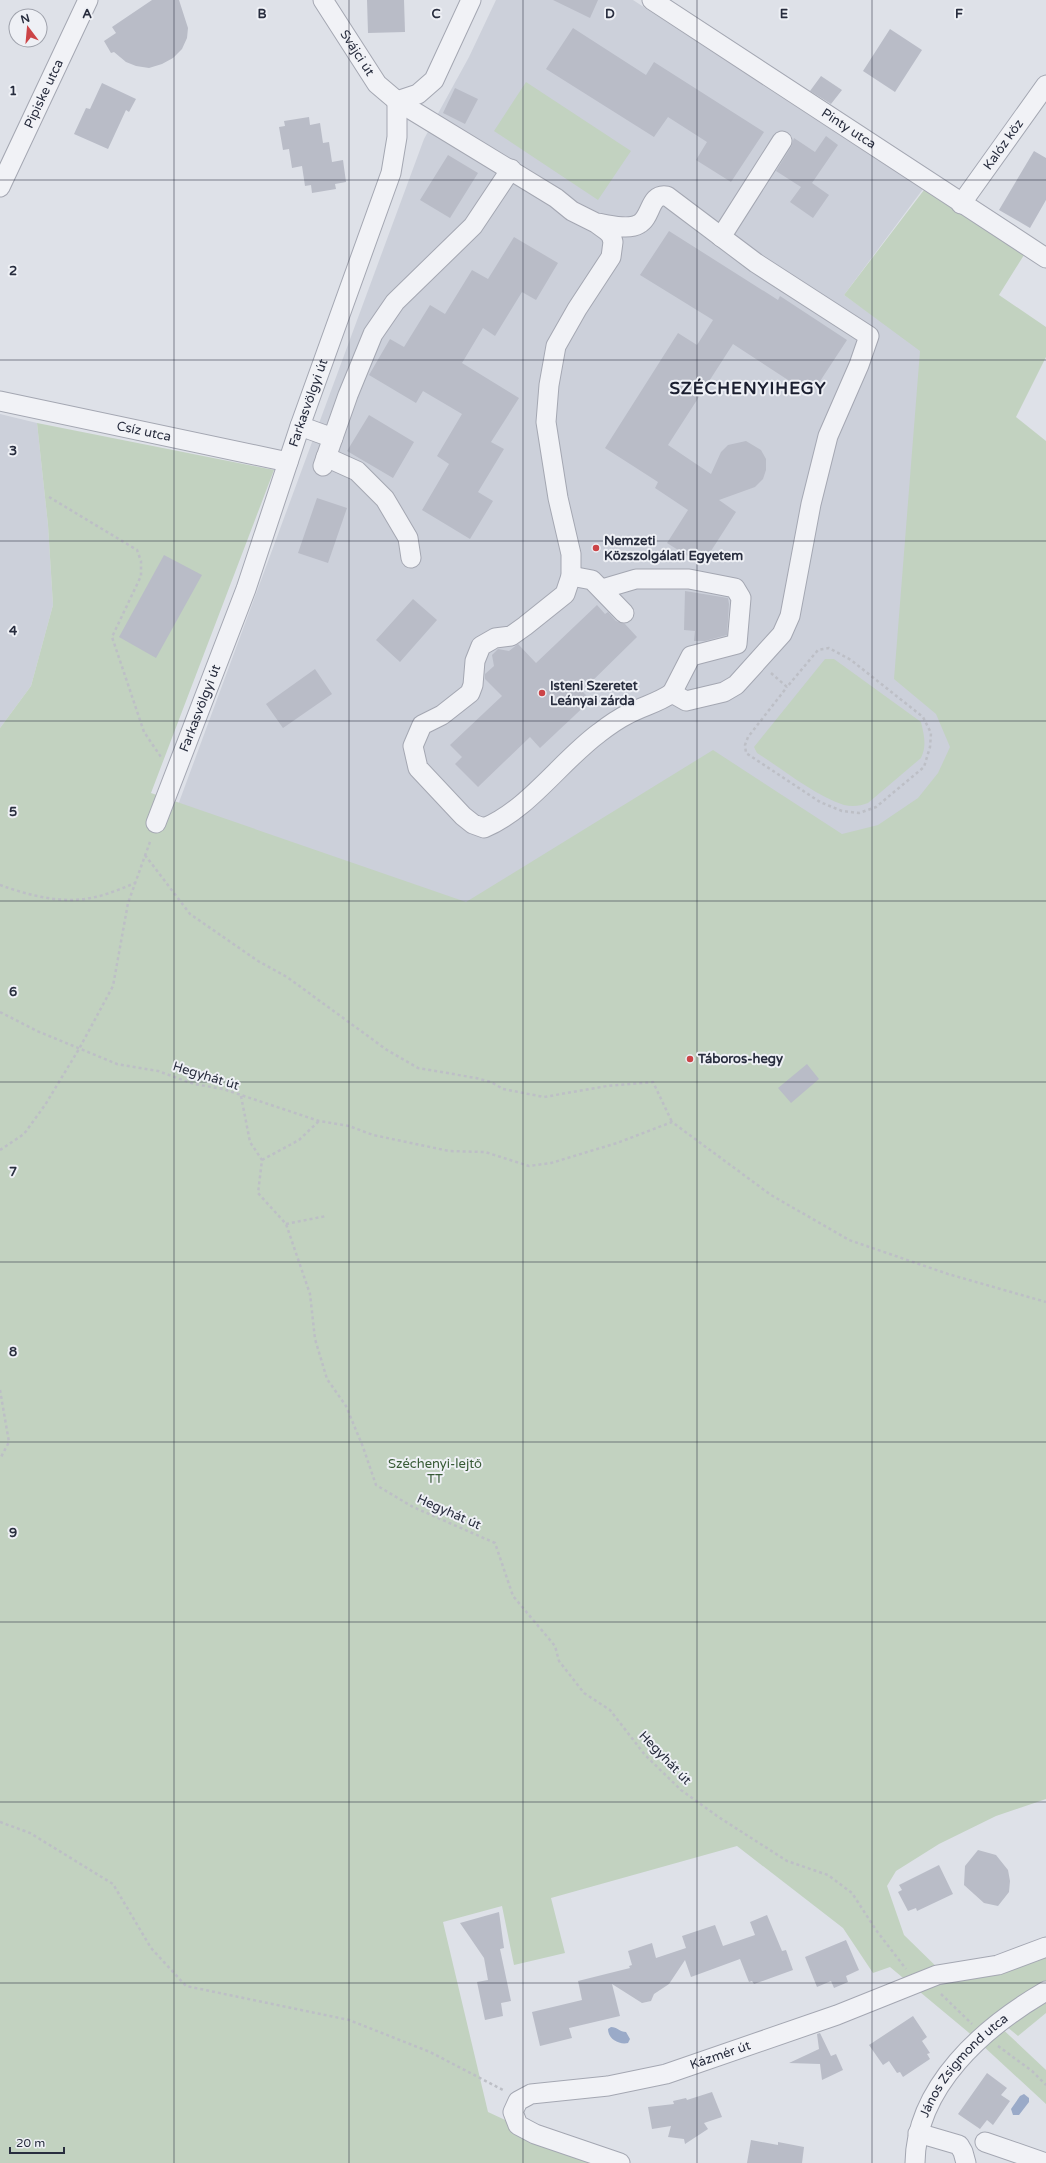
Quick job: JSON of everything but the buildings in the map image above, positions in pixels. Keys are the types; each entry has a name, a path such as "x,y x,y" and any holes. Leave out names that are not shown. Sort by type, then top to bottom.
{"street":[{"name":"Pipiske utca","path":"0,187 88,0"},
{"name":"Svájci út","path":"323,0 377,84 397,101 511,169 556,198 572,211 596,223"},
{"path":"397,101 418,94 434,80 471,0"},
{"name":"Pinty utca","path":"652,0 961,204 1046,258"},
{"name":"Kalóz köz","path":"961,204 1046,85"},
{"name":"Farkasvölgyi út","path":"156,823 246,589 300,426 390,173 397,137 397,101"},
{"path":"721,237 782,141"},
{"path":"411,558 408,538 385,499 357,471 325,462 374,334 395,302 473,226 511,169"},
{"path":"596,223 628,227 640,223 647,214 653,201 661,195 677,202 756,263 869,336 859,365 828,436 811,504 790,616 782,634 736,685 724,692 686,700 672,693"},
{"path":"596,223 611,235 613,242 611,256 577,309 556,346 547,404 546,422 558,498 571,554 571,576 564,594 525,626 511,636 495,638 481,646 475,661 473,685 470,693 442,715 422,725 413,746 418,768 463,816 473,824 484,828 508,815 576,752 600,732 628,714 653,704 672,693 691,656 737,644 741,598 735,588 689,579 636,579 602,589"},
{"name":"Csíz utca","path":"0,401 288,462"},
{"path":"300,426 333,438"},
{"path":"571,576 592,580 624,613"},
{"name":"Kázmér út","path":"513,2112 518,2102 531,2094 608,2086 666,2074 837,2015 937,1975 998,1965 1046,1947"},
{"name":"János Zsigmond utca","path":"915,2163 918,2133 936,2089 983,2035 1004,2018 1046,1991"},
{"path":"513,2112 518,2125 535,2134 620,2163"},
{"path":"918,2133 959,2146 963,2152 966,2163"},
{"path":"985,2142 1046,2163"}],"path":[{"path":"49,497 137,550 141,561 141,576 112,637 144,732 174,776"},
{"path":"829,648 851,660 923,717 931,733 930,747 924,767 876,807 859,813 842,811 820,802 746,752 745,745 748,737 787,687 818,650 829,648"},
{"path":"758,662 787,687"},
{"path":"0,1150 24,1134 45,1105 79,1049 113,986 128,903 156,823"},
{"path":"146,855 190,914 258,961 287,977 387,1050 418,1068 476,1078 492,1082 503,1089 544,1097 607,1086 653,1082 672,1122 771,1195 849,1240 948,1274 1046,1302"},
{"path":"0,885 27,894 68,899 91,898 135,883"},
{"name":"Hegyhát út","path":"0,1012 79,1049 117,1064 158,1071 194,1084 223,1089 241,1096 250,1142 262,1160 258,1193 286,1224 310,1294 315,1339 327,1379 346,1406 363,1447 376,1485 413,1507 495,1543 513,1596 555,1646 559,1661 584,1693 610,1710 645,1755 681,1790 717,1816 787,1861 828,1875 852,1893 876,1930 905,1966"},
{"path":"241,1096 318,1121 349,1126 373,1135 449,1151 485,1152 529,1166 551,1163 597,1149 672,1122"},
{"path":"262,1160 298,1140 318,1121"},
{"path":"286,1224 326,1216"},
{"path":"0,1390 9,1442 0,1459"},
{"path":"0,1822 30,1833 113,1884 151,1948 186,1986 349,2020 430,2052 502,2090 515,2094 511,2110 513,2112"},
{"path":"912,1984 943,1995 983,2035 1032,2071 1046,2085"}],"shaded area":[{"name":"Nemzeti Közszolgálati Egyetem","path":"496,0 633,0 923,189 844,295 921,350 995,805 498,955 178,805 424,139 469,57"},
{"path":"0,414 37,423 48,525 53,605 31,686 0,728"}],"green space":[{"path":"526,82 631,151 598,200 494,131"},
{"name":"Széchenyi-lejtő TT","path":"924,190 1024,255 999,295 1046,327 1046,357 1016,417 1046,441 1046,1799 996,1816 939,1844 896,1871 887,1886 904,1935 946,1976 1046,1953 1046,1987 994,2021 1046,2070 1046,2104 968,2032 890,1967 873,1973 843,1928 737,1846 551,1898 565,1953 514,1965 502,1906 443,1922 488,2112 535,2134 620,2163 0,2163 0,728 31,686 53,605 48,525 37,423 274,470 151,793 466,902 713,750 842,834 878,825 918,798 938,773 950,747 936,714 894,679 920,351 844,295"},
{"path":"825,659 834,659 921,722 924,744 921,758 868,803 862,805 844,805 833,801 799,782 757,753 754,747"},
{"path":"1046,1995 1046,2013 1018,2036 1006,2026"}],"water":[{"path":"611,2027 626,2032 630,2039 628,2043 621,2043 612,2038 608,2033 608,2029"},
{"path":"1024,2094 1029,2098 1029,2102 1019,2115 1013,2115 1011,2109 1020,2096"}],"place":[{"name":"Nemzeti Közszolgálati Egyetem","path":"596,548"},
{"name":"Isteni Szeretet Leányai zárda","path":"542,693"},
{"name":"Táboros-hegy","path":"690,1059"}],"district":[{"name":"SZÉCHENYIHEGY","path":"748,388"}]}
